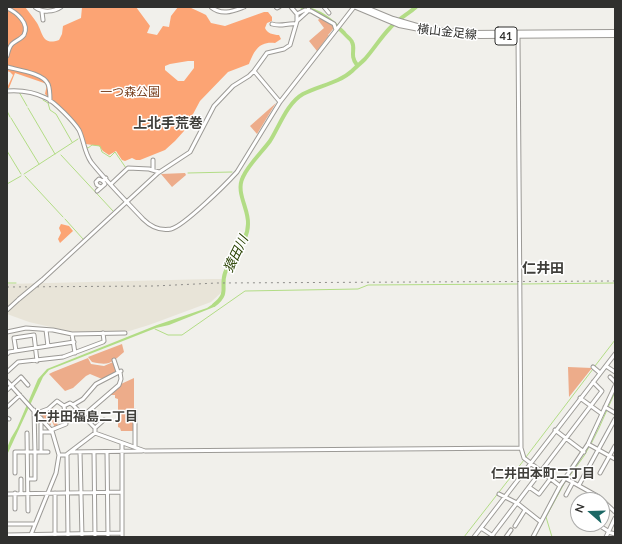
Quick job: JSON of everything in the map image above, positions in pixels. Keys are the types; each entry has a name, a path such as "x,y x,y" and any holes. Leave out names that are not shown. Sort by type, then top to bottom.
{"main road":[{"name":"横山金足線","path":"355,7 424,31 451,35 615,35"},
{"name":"横山金足線","path":"364,7 392,20"},
{"name":"横山金足線","path":"400,23 468,33 615,32"}],"street":[{"path":"35,7 43,11 56,10 61,7"},
{"path":"211,7 224,12 244,7"},
{"path":"7,310 42,280 159,172 190,152 214,106 233,86 254,71 267,53 284,49 290,45 297,14 291,7"},
{"path":"324,7 329,13"},
{"path":"7,91 23,90 46,98 50,101 69,118 79,130 89,158 127,202 146,222 155,228 170,229 179,226 223,187 237,172 280,102 355,7"},
{"path":"7,8 17,14 26,28 22,38 11,45 7,56"},
{"path":"297,14 308,9"},
{"path":"308,9 330,21 337,28"},
{"path":"272,24 283,26 288,23 296,22 308,9"},
{"path":"43,11 43,20"},
{"path":"518,36 521,448 525,458 530,463 560,486"},
{"path":"7,67 35,74 43,78 48,84 50,101"},
{"path":"254,71 280,102"},
{"path":"153,160 153,170"},
{"path":"111,184 128,168 141,168 159,172"},
{"path":"97,191 105,184 103,181 106,178"},
{"path":"101,187 96,185 96,182 99,179 103,181"},
{"path":"7,332 21,328 72,334 125,333"},
{"path":"33,329 37,361"},
{"path":"46,330 48,346"},
{"path":"7,372 18,362 63,357 103,342 103,333"},
{"path":"72,334 75,353"},
{"path":"16,351 14,338 34,335"},
{"path":"7,354 9,352 74,342"},
{"path":"474,537 615,354"},
{"path":"83,416 119,384 121,379 114,360"},
{"path":"606,366 615,372"},
{"path":"594,368 600,373"},
{"path":"73,405 83,399 96,384 119,372"},
{"path":"7,390 21,377 28,384"},
{"path":"610,378 615,382"},
{"path":"7,381 52,431 59,454 56,473 31,536"},
{"path":"593,382 602,391 610,396"},
{"path":"533,537 560,486 584,452 602,414 607,408 610,396 615,386"},
{"path":"481,528 492,537 602,391"},
{"path":"7,407 20,395"},
{"path":"580,398 602,414"},
{"path":"34,410 48,409 57,402 64,406"},
{"path":"64,406 70,403 73,405 95,428 95,433"},
{"path":"41,432 52,431 66,424 64,406"},
{"path":"607,408 615,413"},
{"path":"28,479 35,479 34,410"},
{"path":"135,411 135,447"},
{"path":"41,418 42,452"},
{"path":"579,485 615,419"},
{"path":"95,428 104,420"},
{"path":"555,430 584,452"},
{"path":"27,433 28,511"},
{"path":"95,433 145,451"},
{"path":"68,535 69,454 95,433"},
{"path":"7,535 122,535 122,443"},
{"path":"588,444 615,459"},
{"path":"600,473 615,446"},
{"path":"59,454 80,452 145,451 521,448"},
{"path":"15,473 15,452 48,452"},
{"path":"80,452 82,535"},
{"path":"94,452 95,535"},
{"path":"107,452 108,535"},
{"path":"529,487 539,494 551,478"},
{"path":"565,478 590,492"},
{"path":"21,479 21,493"},
{"path":"566,495 573,482"},
{"path":"7,494 122,492"},
{"path":"15,493 15,509"},
{"path":"55,493 55,536"},
{"path":"499,494 517,503 541,522"},
{"path":"515,526 526,510"},
{"path":"610,528 615,518"},
{"path":"7,524 35,524"},
{"path":"506,537 511,530"},
{"path":"606,537 608,532 615,534"}],"shaded area":[{"path":"321,17 333,25 333,29 317,51 309,41 324,28 318,20"},
{"path":"276,103 257,134 250,126"},
{"path":"185,173 186,175 172,187 161,174"},
{"path":"222,279 223,291 211,302 126,332 72,332 29,322 7,314 7,284"},
{"path":"220,299 214,307 49,370 43,377 7,455 7,448 11,438 17,428 38,379 47,369 157,325 207,308"},
{"path":"122,344 124,352 110,363 103,364 92,362 88,357"},
{"path":"88,358 91,364 104,366 113,362 117,372 102,379 90,374 73,388 65,391 49,374 53,372"},
{"path":"568,367 592,368 569,397"},
{"path":"134,378 134,431 121,431 118,427 118,399 115,398 115,395 109,395 121,384"},
{"path":"51,407 57,413 56,418 58,426 55,428 52,421 50,422 50,425 39,413"}],"green space":[{"name":"一つ森公園","path":"7,7 25,7 37,23 44,38 49,41 59,40 62,34 63,26 81,18 82,7 136,7 150,26 147,33 157,35 163,26 169,27 171,16 178,7 189,7 206,15 211,23 225,26 264,12 268,12 272,17 272,21 267,23 265,28 270,33 279,35 281,39 275,43 261,45 255,51 249,64 228,72 200,101 184,131 175,141 165,150 140,160 132,158 125,161 122,160 116,151 109,155 99,146 86,144 81,131 68,115 45,94 47,84 15,73 9,88 7,88 13,75 7,71","holes":["194,61 194,68 184,81 178,81 165,70 165,66 170,64"]},
{"path":"61,224 69,226 73,231 60,243 58,239 61,233 59,228"}],"waterway":[{"path":"302,7 315,11 325,17 350,39 353,45 353,58 357,65"},
{"name":"猿田川","path":"214,305 222,297 225,273 247,231 248,218 241,195 241,183 245,172 270,141 288,109 297,98 309,91 341,79 347,75 365,59 393,25 416,7"},
{"path":"19,92 27,106"},
{"path":"43,100 48,103 50,110 56,114 72,142"},
{"path":"28,108 55,154"},
{"path":"7,111 10,117"},
{"path":"11,118 39,164"},
{"path":"24,174 78,139"},
{"path":"86,147 88,148 92,145 100,146 102,152 110,157 115,152 126,168"},
{"path":"7,151 21,174"},
{"path":"61,155 113,211"},
{"path":"188,173 232,172"},
{"path":"7,184 21,176"},
{"path":"25,176 63,217"},
{"path":"65,219 83,239"},
{"path":"7,283 16,283"},
{"path":"522,284 615,283"},
{"path":"155,329 168,335 182,335 245,291 358,289 368,285 518,284"},
{"path":"595,366 615,340"},
{"path":"526,457 593,369"},
{"path":"591,444 615,392"},
{"path":"568,478 589,447"},
{"path":"464,537 524,460"},
{"path":"552,537 546,517 566,480"},
{"path":"535,537 543,522"}],"railway":[{"path":"7,287 154,286 217,283 615,281"}],"district":[{"name":"上北手荒巻","path":"168,123"},
{"name":"仁井田","path":"543,268"},
{"name":"仁井田福島二丁目","path":"86,417"},
{"name":"仁井田本町二丁目","path":"543,474"}]}
